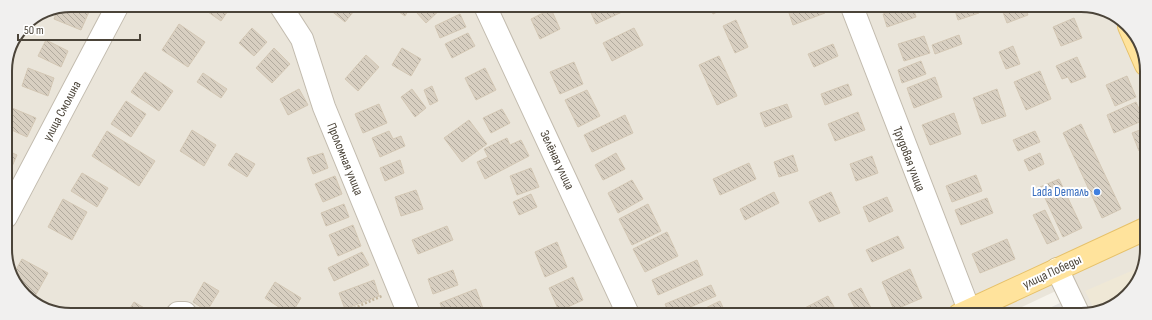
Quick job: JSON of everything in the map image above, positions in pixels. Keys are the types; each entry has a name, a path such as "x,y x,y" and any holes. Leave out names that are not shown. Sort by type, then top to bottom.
{"main road":[{"name":"улица Победы","path":"976,308 1140,231"}],"street":[{"name":"улица Смолина","path":"12,207 114,12"},
{"name":"Проломная улица","path":"285,12 302,39 324,107 406,308"},
{"name":"Зелёная улица","path":"488,12 625,308"},
{"name":"Трудовая улица","path":"854,12 964,308"},
{"path":"1057,269 1074,308"}],"path":[{"path":"354,308 398,289"}],"shaded area":[{"path":"71,12 1081,12 1096,14 1114,22 1125,32 1134,45 1139,60 1140,249 1138,264 1130,282 1117,296 1110,300 1087,308 1075,282 1020,308 71,308 56,306 42,300 29,291 20,278 13,260 12,67 14,56 24,35 38,22 60,13"},
{"path":"1136,269 1130,282 1125,288 1117,296 1110,300 1093,307 1085,291"},
{"path":"1060,303 1062,308 1050,308"}],"building":[{"path":"89,12 81,30 54,19 56,15 60,13"},
{"path":"208,12 227,12 221,21"},
{"path":"333,12 353,12 345,22"},
{"path":"399,12 407,12 405,16"},
{"path":"418,12 438,12 426,23 417,13"},
{"path":"545,12 552,12 560,29 540,39 531,19"},
{"path":"591,12 622,12 596,24"},
{"path":"789,12 825,12 825,13 793,25"},
{"path":"890,12 914,12 916,17 887,27 883,14"},
{"path":"956,12 979,12 979,13 958,20"},
{"path":"1003,12 1027,12 1028,15 1007,23"},
{"path":"460,14 466,27 440,38 435,26"},
{"path":"1074,18 1082,38 1061,46 1053,27"},
{"path":"736,20 748,47 735,53 723,26"},
{"path":"179,24 205,42 188,67 162,50"},
{"path":"252,28 267,42 254,56 239,43"},
{"path":"634,28 643,45 612,61 603,43"},
{"path":"468,33 475,46 452,58 445,44"},
{"path":"959,35 962,44 935,54 932,45"},
{"path":"924,36 930,53 904,61 898,44"},
{"path":"46,40 68,51 61,67 38,56"},
{"path":"833,44 838,56 814,67 808,54"},
{"path":"1013,46 1020,64 1006,69 999,52"},
{"path":"274,48 290,64 272,83 256,68"},
{"path":"402,48 421,59 411,76 392,65"},
{"path":"366,55 379,67 358,91 345,79"},
{"path":"719,56 737,96 717,105 699,65"},
{"path":"1077,57 1086,77 1071,83 1068,77 1062,79 1056,66"},
{"path":"921,61 926,74 902,83 898,70"},
{"path":"574,62 583,84 560,94 550,72"},
{"path":"28,68 54,78 48,96 22,86"},
{"path":"485,68 496,90 476,100 465,78"},
{"path":"1040,71 1051,99 1026,110 1014,82"},
{"path":"145,72 173,91 159,111 131,92"},
{"path":"203,73 227,89 221,98 197,82"},
{"path":"1127,76 1136,97 1115,106 1106,85"},
{"path":"935,77 942,97 914,108 907,88"},
{"path":"848,84 852,95 825,105 821,94"},
{"path":"432,86 438,101 430,105 424,90"},
{"path":"299,89 308,105 288,115 280,99"},
{"path":"412,89 426,108 415,117 401,97"},
{"path":"997,89 1006,116 982,124 973,98"},
{"path":"587,90 600,116 578,127 565,100"},
{"path":"126,101 146,114 131,137 111,124"},
{"path":"1136,102 1140,111 1140,122 1114,133 1107,115"},
{"path":"379,104 387,123 363,133 355,114"},
{"path":"787,104 792,117 765,127 760,113"},
{"path":"12,108 36,118 27,137 12,130"},
{"path":"502,109 510,123 491,133 483,118"},
{"path":"858,112 865,130 835,141 828,124"},
{"path":"954,113 961,134 930,145 922,125"},
{"path":"625,115 633,133 592,152 584,135"},
{"path":"469,120 487,144 462,162 444,138"},
{"path":"1081,124 1121,209 1102,218 1063,133"},
{"path":"192,130 216,145 204,166 180,151"},
{"path":"1140,130 1140,151 1139,151 1132,133"},
{"path":"107,131 155,161 139,186 92,156"},
{"path":"389,131 393,139 401,136 405,146 380,157 372,138"},
{"path":"1035,131 1040,142 1018,151 1013,140"},
{"path":"507,138 510,145 521,140 529,156 485,179 477,162 488,157 484,149"},
{"path":"12,153 17,155 12,166"},
{"path":"236,153 255,164 247,177 228,165"},
{"path":"323,153 328,168 313,174 307,158"},
{"path":"616,153 625,169 603,180 595,165"},
{"path":"1040,153 1044,164 1029,171 1024,160"},
{"path":"793,155 798,171 779,177 774,162"},
{"path":"872,156 878,173 856,181 850,164"},
{"path":"400,160 404,173 385,181 380,168"},
{"path":"749,163 756,179 720,195 713,179"},
{"path":"531,168 539,187 517,195 510,176"},
{"path":"82,173 108,188 97,207 71,191"},
{"path":"976,175 982,191 952,202 946,186"},
{"path":"335,176 342,194 323,202 315,184"},
{"path":"1059,179 1082,228 1063,237 1040,187"},
{"path":"632,180 643,199 618,213 608,193"},
{"path":"416,190 423,209 401,216 395,197"},
{"path":"774,192 779,203 745,220 740,209"},
{"path":"831,192 840,213 819,222 809,202"},
{"path":"531,194 537,207 519,215 513,202"},
{"path":"887,197 893,211 869,222 863,207"},
{"path":"987,198 993,213 961,225 955,210"},
{"path":"63,199 87,212 72,240 48,227"},
{"path":"344,204 349,217 326,226 321,213"},
{"path":"648,204 661,231 632,245 619,219"},
{"path":"1045,210 1059,239 1047,244 1033,215"},
{"path":"353,225 361,246 338,256 329,235"},
{"path":"447,226 453,240 418,254 412,240"},
{"path":"667,232 678,256 645,272 633,249"},
{"path":"898,236 904,248 872,262 866,250"},
{"path":"1007,239 1015,259 980,273 972,254"},
{"path":"557,242 567,267 545,277 535,252"},
{"path":"362,252 369,265 334,281 328,268"},
{"path":"22,259 48,273 35,296 24,285 16,270"},
{"path":"697,260 703,275 658,295 652,280"},
{"path":"910,269 922,298 899,308 893,308 882,282"},
{"path":"453,270 458,285 433,294 428,279"},
{"path":"573,277 583,300 566,308 558,308 549,288"},
{"path":"374,280 379,296 345,308 339,293"},
{"path":"204,282 219,291 209,308 202,308 193,302"},
{"path":"275,282 301,298 295,308 280,308 265,298"},
{"path":"711,285 716,296 688,308 667,308 665,304"},
{"path":"861,288 871,308 855,308 848,294"},
{"path":"476,289 483,308 442,308 440,303"},
{"path":"828,296 835,308 805,308"},
{"path":"720,301 723,308 705,308"},
{"path":"134,302 144,308 130,308"}],"place":[{"name":"Lada Dеталь","path":"1097,192"}]}
